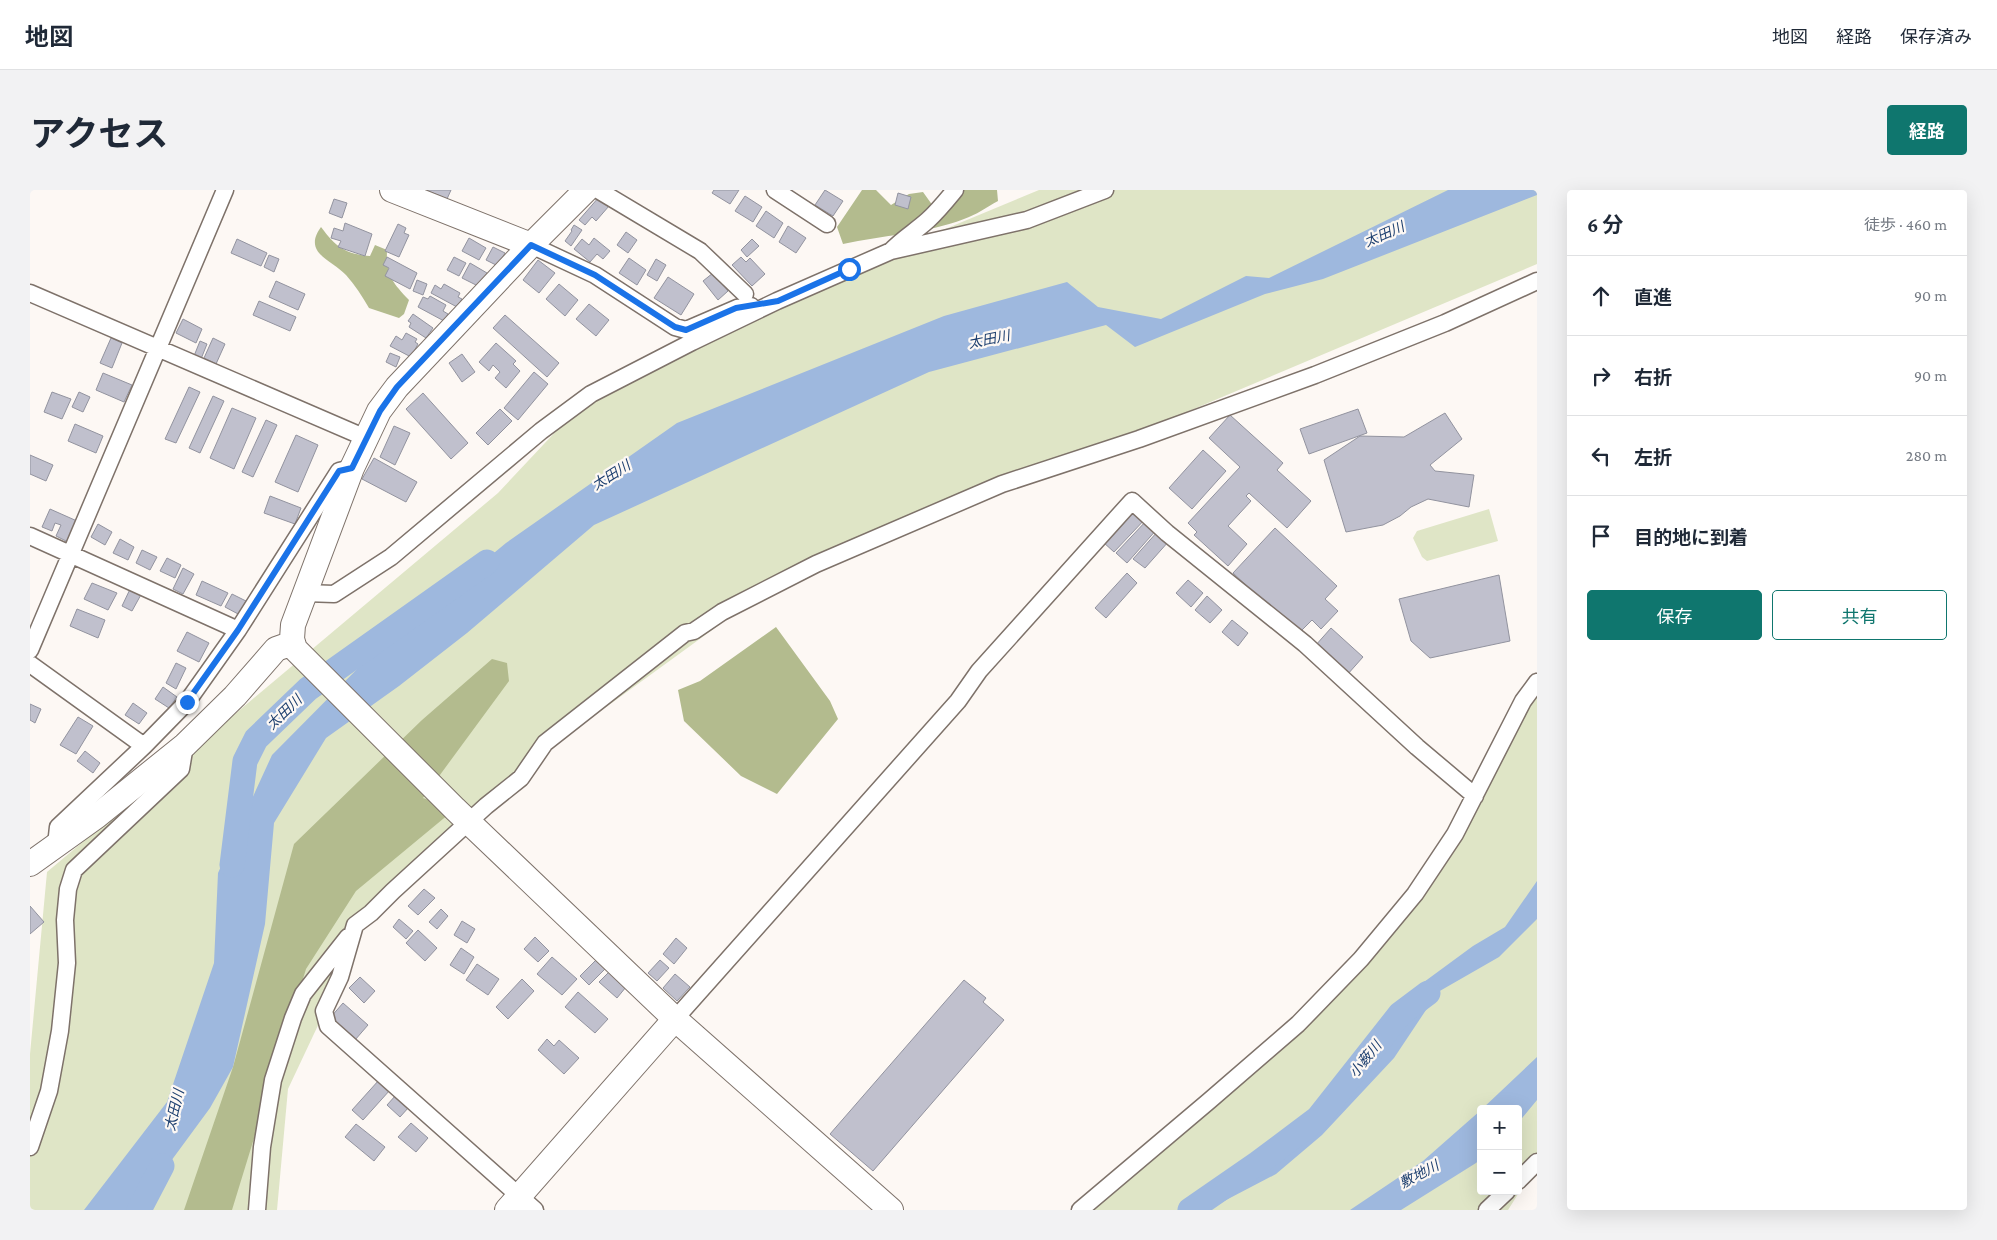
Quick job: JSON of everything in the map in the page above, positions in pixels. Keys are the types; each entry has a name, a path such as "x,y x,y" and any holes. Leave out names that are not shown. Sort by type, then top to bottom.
{"street":[{"path":"30,650 225,190"},
{"path":"392,190 531,245 595,275 675,327 686,330 736,308 778,301"},
{"path":"586,190 531,245 397,387 380,411 352,468 305,593 294,625 294,646 462,815 675,1019 891,1210"},
{"path":"598,190 700,251 745,294"},
{"path":"775,190 827,224"},
{"path":"891,251 903,238 927,221 945,203 954,190"},
{"path":"305,593 334,594 391,557 541,431 591,394 692,342 778,301 891,251 1027,220 1083,195 1106,190"},
{"path":"1475,796 1417,748 1305,644 1167,533 1132,500 979,671 958,701 675,1019 520,1205 328,1026 324,1011 340,977 356,925 371,913 462,815 486,806 521,778 545,743 685,633 694,631 722,612 816,564 1002,484 1139,439 1315,375 1445,323 1537,281"},
{"path":"30,293 159,347 366,438"},
{"path":"56,845 58,827 144,746 187,702 238,630 339,471 352,468"},
{"path":"30,536 238,630"},
{"path":"30,864 97,816 185,746 235,696 276,649 294,646"},
{"path":"30,664 144,746"},
{"path":"1080,1210 1298,1024 1361,958 1415,894 1455,834 1523,700 1537,682"},
{"path":"30,1147 49,1091 60,1031 67,963 65,920 67,897 74,870 181,769 185,746"},
{"path":"257,1210 262,1147 273,1080 294,1018 303,994 353,932"},
{"path":"1522,1177 1537,1162"},
{"path":"1487,1210 1503,1195"}],"green space":[{"path":"862,190 876,190 891,205 909,194 923,192 933,206 953,190 997,190 998,201 973,215 949,224 843,244 837,227"},
{"path":"1039,190 1537,190 1537,264 770,588 521,769 371,913 288,1089 277,1210 30,1210 30,1054 47,872 498,493 591,394 849,269"},
{"path":"321,227 331,240 347,251 370,256 375,245 387,250 391,278 409,300 404,314 399,318 369,308 346,275 317,250 316,236"},
{"path":"1489,509 1498,541 1427,561 1422,557 1413,538 1417,531"},
{"path":"776,627 830,701 838,719 777,794 741,776 684,721 678,690 700,681"},
{"path":"492,659 507,663 509,681 423,798 455,809 356,891 306,969 232,1210 184,1210 233,1067 294,844 422,720"},
{"path":"1537,681 1537,1164 1522,1188 1522,1105 1477,1105 1477,1195 1517,1195 1508,1210 1085,1210 1285,1035 1428,885"}],"water":[{"path":"1448,190 1537,190 1537,195 1323,279 1265,294 1135,347 1106,325 929,372 594,525 467,633 399,686 326,738 274,823 265,924 233,1067 210,1108 135,1210 84,1210 167,1102 214,963 218,873 272,755 372,654 506,543 677,423 944,316 1067,282 1098,307 1161,319 1246,276 1269,278"},
{"path":"1537,881 1537,919 1499,957 1438,992 1394,1058 1322,1135 1276,1174 1207,1210 1190,1210 1270,1154 1345,1088 1424,982 1473,946 1505,927"},
{"path":"1537,1057 1537,1100 1522,1118 1522,1105 1486,1105"},
{"name":"敷地川","path":"1477,1114 1476,1163 1401,1210 1350,1210 1423,1161"}],"building":[{"path":"426,190 451,190 447,199"},
{"path":"714,190 739,190 730,204 712,193"},
{"path":"825,190 843,201 833,216 815,205"},
{"path":"898,193 911,197 908,209 895,205"},
{"path":"745,196 762,207 753,222 735,211"},
{"path":"599,197 609,206 596,221 592,217 585,225 579,220"},
{"path":"334,199 347,203 342,218 329,213"},
{"path":"766,211 783,223 774,238 756,226"},
{"path":"345,223 372,234 365,256 338,247 341,241 331,238 334,228 343,231"},
{"path":"398,224 406,228 404,233 409,235 399,257 385,251"},
{"path":"574,225 582,230 571,246 565,241"},
{"path":"788,226 806,238 796,253 779,242"},
{"path":"626,232 637,240 628,253 617,245"},
{"path":"469,238 486,248 479,260 462,251"},
{"path":"594,238 610,251 603,259 597,254 590,262 574,249 582,239 589,245"},
{"path":"237,239 267,253 261,266 231,253"},
{"path":"752,239 759,246 747,257 741,250"},
{"path":"493,247 505,253 498,266 486,260"},
{"path":"269,255 279,259 274,272 264,267"},
{"path":"387,257 417,273 410,289 385,276 389,268 383,265"},
{"path":"454,257 466,263 459,276 447,270"},
{"path":"741,257 746,262 750,258 765,274 752,286 732,265"},
{"path":"629,258 646,270 637,285 619,273"},
{"path":"656,259 666,265 657,281 647,275"},
{"path":"538,260 555,273 539,293 523,280"},
{"path":"470,263 487,273 480,287 462,278"},
{"path":"713,273 728,291 718,300 703,281"},
{"path":"668,277 694,294 681,315 654,298"},
{"path":"417,280 427,284 423,295 413,291"},
{"path":"276,281 305,294 298,310 269,297"},
{"path":"444,284 460,293 458,297 462,299 457,307 431,293 435,285 441,289"},
{"path":"559,284 578,300 565,316 546,299"},
{"path":"430,296 446,305 443,311 448,314 444,321 418,307 423,297 428,299"},
{"path":"259,301 296,317 290,331 253,315"},
{"path":"589,304 609,320 596,336 576,319"},
{"path":"413,314 433,328 426,338 409,327 411,323 408,321"},
{"path":"505,315 559,363 547,377 493,328"},
{"path":"183,319 202,329 196,343 176,333"},
{"path":"406,333 417,339 415,342 418,344 411,357 390,346 396,336 402,340"},
{"path":"111,338 122,343 112,368 100,363"},
{"path":"213,338 225,344 216,364 204,358"},
{"path":"200,341 207,344 201,359 194,356"},
{"path":"496,343 516,361 513,364 520,371 506,388 495,378 500,372 493,365 489,371 479,362"},
{"path":"390,353 400,357 396,367 386,362"},
{"path":"462,354 475,372 462,382 449,363"},
{"path":"534,372 548,384 518,420 504,408"},
{"path":"103,373 132,385 124,402 96,390"},
{"path":"189,387 200,392 176,443 165,439"},
{"path":"52,392 71,399 62,419 44,412"},
{"path":"79,392 90,397 83,412 72,407"},
{"path":"423,393 468,443 451,459 406,409"},
{"path":"213,396 224,401 200,453 189,448"},
{"path":"232,408 256,418 234,469 210,458"},
{"path":"500,409 512,421 488,445 476,433"},
{"path":"1358,409 1367,433 1309,454 1300,429"},
{"path":"1445,413 1462,439 1430,465 1435,471 1474,475 1469,507 1428,499 1411,507 1400,516 1383,525 1346,532 1324,460 1360,436 1404,437"},
{"path":"1230,415 1283,463 1277,470 1311,501 1287,528 1249,493 1246,496 1251,501 1228,526 1247,544 1228,566 1194,535 1197,532 1188,523 1240,467 1209,438"},
{"path":"266,420 277,425 253,477 242,472"},
{"path":"75,424 103,436 96,453 68,441"},
{"path":"394,426 410,433 395,465 380,457"},
{"path":"296,435 318,445 298,492 275,482"},
{"path":"1203,450 1226,471 1192,509 1169,488"},
{"path":"30,455 53,465 46,481 30,474"},
{"path":"374,458 417,482 406,502 362,479"},
{"path":"270,496 301,508 295,524 264,513"},
{"path":"50,509 77,521 68,542 56,536 61,525 55,523 52,531 42,527"},
{"path":"1128,514 1148,516 1114,552 1103,542"},
{"path":"1147,520 1158,528 1127,563 1116,553"},
{"path":"98,524 112,532 105,545 91,537"},
{"path":"1275,528 1337,586 1325,599 1338,611 1321,629 1312,620 1298,634 1233,573"},
{"path":"1158,531 1169,541 1145,568 1133,559"},
{"path":"120,539 134,547 128,560 113,553"},
{"path":"142,550 157,557 150,570 136,563"},
{"path":"167,558 181,565 175,578 160,571"},
{"path":"183,568 194,574 183,594 173,589"},
{"path":"1127,573 1137,583 1106,618 1095,608"},
{"path":"1499,575 1510,641 1430,658 1411,641 1399,599"},
{"path":"1188,580 1203,593 1191,607 1176,593"},
{"path":"202,581 228,593 221,606 196,595"},
{"path":"92,583 117,593 108,610 84,599"},
{"path":"132,585 143,591 132,611 122,606"},
{"path":"232,594 246,601 240,615 225,607"},
{"path":"1207,596 1222,610 1210,623 1195,610"},
{"path":"77,609 105,620 98,638 70,626"},
{"path":"1232,620 1248,633 1238,646 1222,632"},
{"path":"1331,628 1363,657 1347,675 1315,646"},
{"path":"187,632 209,643 199,662 177,651"},
{"path":"176,663 186,668 176,689 166,683"},
{"path":"163,687 177,697 169,708 155,699"},
{"path":"133,703 147,713 139,724 125,715"},
{"path":"30,704 41,709 35,723 30,720"},
{"path":"78,717 93,726 76,754 60,745"},
{"path":"85,751 100,763 93,773 77,761"},
{"path":"424,889 435,898 418,915 408,906"},
{"path":"30,906 44,922 30,934"},
{"path":"441,909 448,916 437,929 429,922"},
{"path":"399,919 413,931 406,939 393,927"},
{"path":"462,921 475,929 467,943 454,935"},
{"path":"418,930 437,948 425,961 406,943"},
{"path":"535,937 549,951 538,962 524,949"},
{"path":"676,938 687,948 674,964 663,954"},
{"path":"461,948 474,957 464,974 450,965"},
{"path":"552,957 577,979 562,995 537,974"},
{"path":"597,959 606,968 589,985 580,976"},
{"path":"660,960 669,968 657,981 648,973"},
{"path":"477,964 499,979 488,995 466,980"},
{"path":"609,972 626,987 617,998 599,982"},
{"path":"675,974 690,987 677,1001 663,988"},
{"path":"360,977 375,991 364,1003 349,988"},
{"path":"522,979 534,991 508,1019 496,1007"},
{"path":"964,980 986,998 983,1002 1004,1020 873,1171 830,1134"},
{"path":"578,992 608,1019 595,1033 565,1007"},
{"path":"343,1003 368,1025 355,1040 330,1018"},
{"path":"547,1039 554,1046 559,1040 579,1058 564,1074 538,1050"},
{"path":"379,1080 390,1090 363,1120 352,1110"},
{"path":"396,1095 409,1107 400,1117 387,1105"},
{"path":"411,1123 428,1138 416,1152 398,1137"},
{"path":"356,1124 385,1147 374,1161 345,1137"}],"waterway":[{"name":"太田川","path":"232,865 245,761 256,739 308,689 487,562"},
{"name":"小薮川","path":"1190,1210 1258,1163 1318,1118 1400,1014 1428,993"},
{"name":"太田川","path":"139,1210 162,1166"}],"route":[{"path":"187,702 238,630 339,471 352,468 380,411 397,387 531,245 595,275 675,327 686,330 736,308 778,301 849,269"}]}
